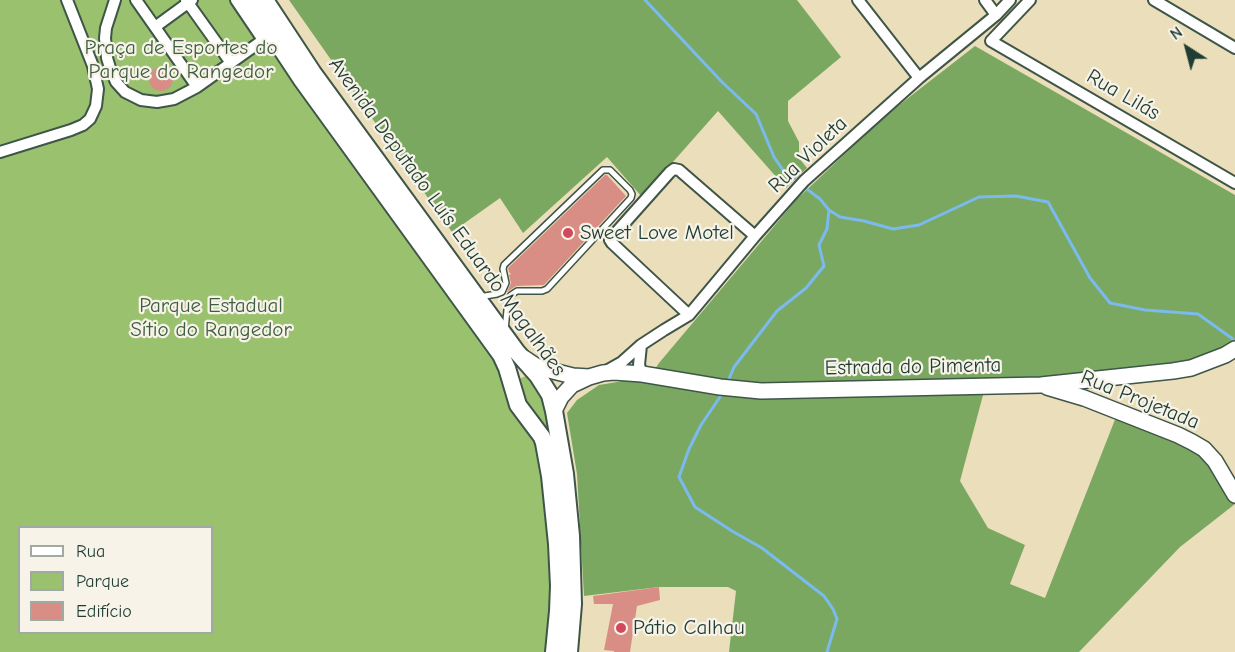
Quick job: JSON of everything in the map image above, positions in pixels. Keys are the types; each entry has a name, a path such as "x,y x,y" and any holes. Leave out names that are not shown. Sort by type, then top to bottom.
{"main road":[{"name":"Avenida Deputado Luís Eduardo Magalhães","path":"249,0 302,80 501,355 518,405 542,437 549,465 557,544 559,586 554,652"},
{"name":"Avenida Deputado Luís Eduardo Magalhães","path":"265,0 313,73 550,395 565,474 573,581 569,652"},
{"name":"Estrada do Pimenta","path":"521,356 536,366 573,376 625,372 761,391 1041,385 1191,368 1235,349"},
{"path":"511,386 513,376 520,370 527,370 538,376"},
{"path":"554,411 568,389 596,375"},
{"path":"1084,398 1080,388 1091,380"},
{"name":"Rua Projetada","path":"1041,385 1084,398 1178,435 1204,449 1215,461 1235,495"}],"street":[{"path":"0,152 71,130 90,119 96,106 98,89 93,66 67,0"},
{"path":"115,0 105,38 111,71 116,82 125,92 141,100 157,102 174,99 197,87 264,40 236,0"},
{"path":"136,0 197,87"},
{"path":"858,0 919,78"},
{"path":"985,0 996,15"},
{"name":"Rua Violeta","path":"596,375 621,362 641,345 689,315 754,236 804,181 919,78 996,15 1010,0"},
{"name":"Rua Lilás","path":"1030,0 991,41 1235,183"},
{"path":"1154,0 1235,48"},
{"path":"155,27 189,1 231,63"},
{"path":"689,315 612,243 610,240 613,236 674,169 679,170 754,236"},
{"path":"641,345 639,365 642,374"}],"lane":[{"path":"477,297 502,292 506,283 502,269 504,265 603,170 610,170 630,190 631,198 547,289 517,291 511,295 507,300 504,334"}],"green space":[{"name":"Parque Estadual Sítio do Rangedor","path":"0,0 242,0 498,357 519,417 542,457 552,618 546,652 0,652"},
{"path":"289,0 797,0 841,57 788,101 788,121 799,142 799,158 807,168 786,188 718,111 642,197 607,157 523,233 500,198 452,232"},
{"path":"975,46 1235,195 1235,344 1193,365 986,384 960,481 988,528 1025,545 1010,584 1045,598 1116,417 1191,445 1218,474 1235,504 1180,547 1079,652 729,652 736,591 728,587 659,587 584,596 577,474 567,413 577,400 599,385 623,381 647,381 659,363 797,199 885,116"},
{"path":"526,376 531,380 543,403 556,458 517,383"}],"building":[{"path":"161,67 170,70 173,79 170,88 161,91 152,88 149,79 152,70"},
{"name":"Sweet Love Motel","path":"605,175 626,196 544,285 516,286 507,292 511,283 508,268"},
{"name":"Pátio Calhau","path":"659,587 660,600 637,606 630,652 604,650 613,604 594,604 593,596"}],"waterway":[{"path":"645,0 722,82 756,114 774,157 785,173 794,179"},
{"path":"729,379 734,367 777,311 806,288 824,266 819,245 827,229 829,210 808,190"},
{"path":"829,210 840,217 893,229 919,225 979,197 1016,196 1048,202 1090,278 1110,303 1145,310 1198,314 1233,339"},
{"path":"720,397 701,425 679,477 695,507 762,548 824,596 837,619 827,652"}],"place":[{"name":"Sweet Love Motel","path":"568,233"},
{"name":"Pátio Calhau","path":"621,628"}],"park label":[{"name":"Praça de Esportes do Parque do Rangedor","path":"181,60"}]}
